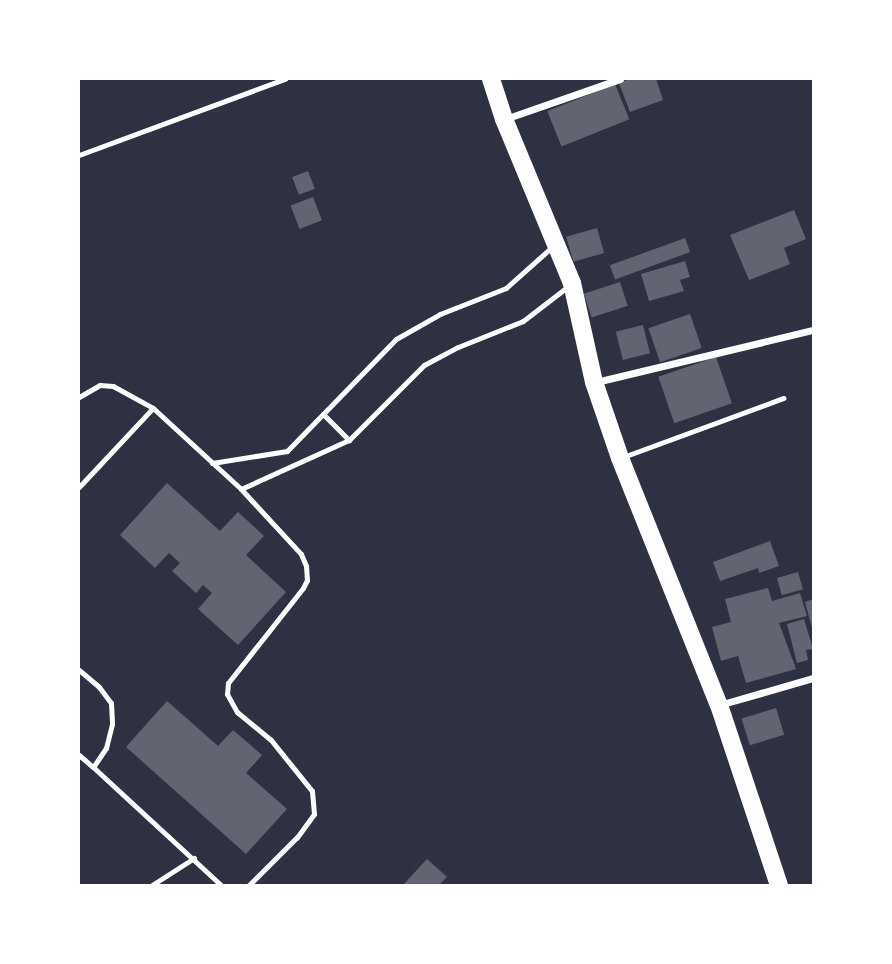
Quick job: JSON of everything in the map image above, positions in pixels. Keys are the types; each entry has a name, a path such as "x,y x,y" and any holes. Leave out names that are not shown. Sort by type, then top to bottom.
{"main road":[{"path":"491,79 503,119 572,283 594,382 620,458 719,705 779,885"}],"street":[{"path":"503,119 620,79"},
{"path":"594,382 813,330"},
{"path":"719,705 813,678"}],"lane":[{"path":"79,155 285,79"},
{"path":"212,463 287,451 396,339 440,314 506,288 557,242"},
{"path":"241,489 349,440 424,365 458,347 523,321 572,283"},
{"path":"79,397 100,385 113,386 153,408 241,489 301,554 308,574 303,588 267,637 233,673 227,694 237,712 271,740 299,773 312,791 314,814 297,837 250,885"},
{"path":"620,458 783,398"},
{"path":"79,487 153,408"},
{"path":"323,414 349,440"},
{"path":"79,670 99,687 111,703 112,724 106,748 93,766"},
{"path":"79,755 194,858 220,885"},
{"path":"152,885 194,858"}],"building":[{"path":"630,79 656,79 663,100 630,112 619,83"},
{"path":"615,84 629,119 562,147 547,111"},
{"path":"308,171 315,189 299,195 292,177"},
{"path":"313,197 322,220 300,229 291,206"},
{"path":"794,210 806,239 784,248 790,264 749,280 730,235"},
{"path":"597,228 604,253 573,262 566,237"},
{"path":"685,238 690,252 615,279 610,265"},
{"path":"685,261 690,277 680,280 684,291 649,301 641,274"},
{"path":"620,282 628,306 592,318 584,294"},
{"path":"690,314 702,348 660,362 648,328"},
{"path":"643,325 650,353 623,360 616,332"},
{"path":"716,357 732,403 674,423 658,377"},
{"path":"167,483 220,531 238,512 264,536 246,555 286,592 238,645 198,609 212,593 203,585 196,593 172,571 180,563 169,553 155,568 120,535"},
{"path":"770,541 779,566 759,573 758,568 720,581 713,562"},
{"path":"798,572 803,589 782,595 777,578"},
{"path":"768,588 772,601 800,593 807,616 779,623 796,669 746,683 738,656 721,661 712,627 731,622 725,599"},
{"path":"813,599 813,628 812,628 805,602"},
{"path":"804,619 813,649 806,650 808,660 797,663 787,624"},
{"path":"167,701 218,746 233,730 262,755 246,773 287,809 246,854 126,747"},
{"path":"776,708 784,735 750,745 742,719"},
{"path":"427,859 447,877 439,885 403,885"}]}
